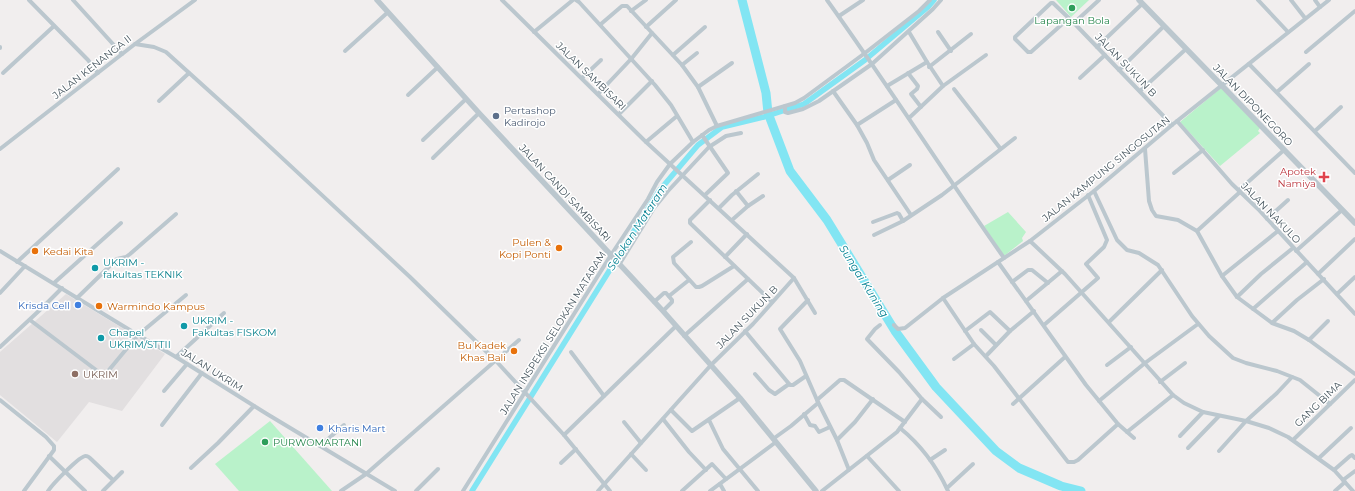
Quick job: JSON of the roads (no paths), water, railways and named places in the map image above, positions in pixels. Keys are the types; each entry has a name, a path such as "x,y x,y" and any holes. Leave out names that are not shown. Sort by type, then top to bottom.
{"street":[{"path":"29,0 88,60 98,73"},
{"path":"72,0 122,54"},
{"name":"JALAN KENANGA II","path":"0,149 135,44 195,0"},
{"name":"JALAN CANDI SAMBISARI","path":"377,0 387,13 663,311 711,365 774,440 812,490"},
{"name":"JALAN SAMBISARI","path":"502,0 646,142 672,165"},
{"path":"534,32 574,0 579,2 601,24 652,81 671,105 693,142"},
{"path":"631,11 646,0"},
{"path":"646,27 676,0"},
{"path":"827,0 866,54 953,186 1004,258"},
{"path":"839,16 863,0"},
{"name":"JALAN INSPEKSI SELOKAN MATARAM","path":"463,491 526,394 648,199 657,182 693,142 717,126 757,114 784,108 804,98 866,54 919,11 930,0"},
{"path":"784,108 786,114 812,106 872,63 909,32 941,0"},
{"path":"1074,23 1099,0"},
{"path":"1258,0 1288,32"},
{"path":"1315,0 1320,7"},
{"name":"JALAN KAMPUNG SINGOSUTAN","path":"894,325 898,329 905,328 943,298 1030,241 1094,191 1172,125 1329,0"},
{"path":"1294,1 1305,18"},
{"path":"1097,47 1140,2"},
{"name":"JALAN DIPONEGORO","path":"1140,2 1355,223"},
{"name":"JALAN SUKUN B","path":"1069,18 1031,52 1028,52 1015,40 1015,37 1050,3 1053,3 1069,18 1074,23 1172,125"},
{"path":"601,24 622,6 626,5 682,65 698,87 717,126"},
{"path":"1306,52 1355,11"},
{"path":"345,51 387,13"},
{"path":"3,73 54,26"},
{"path":"1119,70 1164,26"},
{"path":"673,55 705,27"},
{"path":"909,32 943,86"},
{"path":"938,32 951,51"},
{"path":"598,94 632,58 652,33"},
{"path":"930,67 971,34"},
{"path":"135,44 160,49 166,52 238,116 496,361 564,435 610,491"},
{"path":"1140,92 1186,49"},
{"path":"682,65 698,52"},
{"path":"1080,78 1105,55"},
{"path":"909,118 943,86 986,56"},
{"path":"582,78 601,60"},
{"path":"887,86 927,62"},
{"path":"698,87 732,63"},
{"path":"1249,64 1355,173"},
{"path":"1277,92 1309,64"},
{"path":"408,95 438,67"},
{"path":"159,101 189,73"},
{"path":"908,73 918,86 917,89 911,94 921,107"},
{"path":"619,114 652,81"},
{"path":"954,89 1000,148"},
{"path":"833,91 867,143 874,160 911,215"},
{"path":"422,140 466,99"},
{"path":"856,125 896,100"},
{"path":"1315,131 1341,107"},
{"path":"433,158 479,113"},
{"path":"646,142 677,116"},
{"name":"JALAN NAKULO","path":"1177,121 1239,191 1324,279 1355,314"},
{"path":"618,264 654,208 668,190 710,147 726,136 741,133"},
{"path":"703,136 728,173 705,195"},
{"path":"874,235 903,221 942,195 986,161 1000,148 1015,138"},
{"path":"1145,149 1149,201 1156,216 1178,220 1197,231 1222,276 1237,297 1272,323 1294,331 1309,340 1355,374"},
{"path":"1174,173 1203,150"},
{"path":"1197,231 1284,150"},
{"path":"672,165 794,278 815,312"},
{"path":"888,180 910,165"},
{"path":"17,262 118,169"},
{"path":"719,208 736,191 758,174"},
{"path":"736,191 748,206"},
{"path":"1094,191 1117,240 1127,250 1139,253 1153,261 1162,270 1198,324 1233,358 1300,380 1330,404"},
{"path":"1044,325 1098,278 1086,264 1104,247 1108,240 1088,195"},
{"path":"732,220 748,206 763,196"},
{"path":"710,200 690,220 690,223 772,302"},
{"path":"1267,219 1288,200"},
{"path":"1237,297 1261,274 1295,249 1342,210"},
{"path":"873,222 897,213 903,221"},
{"path":"77,298 117,259 126,257 130,254 176,214"},
{"path":"54,283 121,223"},
{"path":"1222,276 1278,231"},
{"path":"724,257 747,234"},
{"path":"1318,274 1355,239"},
{"path":"1030,241 1062,271 1173,395 1203,412 1246,421 1269,428 1293,440 1334,470 1353,491"},
{"path":"692,242 673,257 673,259 674,263 696,286 699,287 734,266"},
{"name":"JALAN UKRIM","path":"0,251 395,491"},
{"path":"998,262 1044,325 1065,357 1118,424 1134,438"},
{"path":"1253,309 1307,262"},
{"path":"0,293 25,266"},
{"path":"1012,282 1028,270 1032,270 1048,283"},
{"path":"1109,322 1162,270"},
{"path":"1026,301 1062,271"},
{"path":"1336,294 1355,277"},
{"name":"JALAN SUKUN B","path":"598,491 711,365 794,278"},
{"path":"684,336 748,279"},
{"path":"1272,323 1324,279"},
{"path":"669,296 689,280"},
{"path":"0,347 62,288"},
{"path":"654,302 666,293 672,302 663,311"},
{"path":"30,320 104,376 138,335 186,294"},
{"path":"943,298 974,344 986,356 1020,398 1066,460 1071,463 1078,460 1118,424"},
{"path":"808,300 780,329 800,362 817,401 837,440 849,470"},
{"path":"986,356 1010,331 1034,311"},
{"path":"965,331 990,312 1010,331"},
{"path":"176,357 224,313"},
{"path":"1309,340 1328,321"},
{"path":"1099,401 1198,324"},
{"path":"880,325 875,328 867,339 899,372 922,399 941,417"},
{"path":"564,435 676,326"},
{"path":"980,330 996,345"},
{"path":"745,331 791,386 806,376"},
{"path":"341,491 366,474 496,361 518,340"},
{"path":"954,360 974,344"},
{"path":"1107,365 1131,347"},
{"path":"571,352 604,396"},
{"path":"1014,404 1065,357"},
{"path":"1160,382 1185,363"},
{"path":"164,391 187,364"},
{"path":"162,425 202,373"},
{"path":"755,374 769,390 775,394 789,384"},
{"path":"1219,451 1246,421 1292,377"},
{"path":"710,491 741,469 842,379 905,422"},
{"name":"GANG BIMA","path":"1293,440 1355,381"},
{"path":"1126,432 1173,395"},
{"path":"671,410 691,431 740,398"},
{"path":"837,440 855,422 873,399"},
{"path":"822,491 900,428 922,399"},
{"path":"0,400 54,446 54,450 24,491"},
{"path":"191,468 254,406"},
{"path":"1180,436 1203,412"},
{"path":"804,414 810,425 815,426 819,432 830,427"},
{"path":"1188,448 1219,416"},
{"path":"663,419 689,452 706,470"},
{"path":"709,420 723,449 758,491"},
{"path":"624,422 641,443"},
{"path":"320,446 344,426"},
{"path":"900,428 912,438 930,460 948,490 973,464"},
{"path":"1319,458 1351,428"},
{"path":"561,463 576,449"},
{"path":"930,460 945,450"},
{"path":"631,454 646,470"},
{"path":"49,456 85,491"},
{"path":"48,491 81,457 86,456 113,480"},
{"path":"867,456 899,491"},
{"path":"1334,470 1350,456 1355,458"},
{"path":"682,491 713,464 726,479"},
{"path":"416,491 438,469"},
{"path":"1335,491 1355,471"},
{"path":"103,491 122,472"},
{"path":"720,484 724,491"}],"waterway":[{"name":"Sungai Kuning","path":"742,0 766,93 768,113 790,171 827,220 895,331 936,387 996,451 1019,468 1061,486 1081,491"},
{"name":"Selokan Mataram","path":"472,491 659,191 698,145 722,127 764,117 804,104 865,60 928,7 934,0"}],"place":[{"name":"Lapangan Bola","path":"1072,8"},
{"name":"Pertashop Kadirojo","path":"496,116"},
{"name":"Apotek Namiya","path":"1324,177"},
{"name":"Pulen & Kopi Ponti","path":"559,248"},
{"name":"Kedai Kita","path":"35,251"},
{"name":"UKRIM - fakultas TEKNIK","path":"95,268"},
{"name":"Krisda Cell","path":"78,305"},
{"name":"Warmindo Kampus","path":"99,306"},
{"name":"UKRIM - Fakultas FISKOM","path":"184,326"},
{"name":"Chapel UKRIM/STTII","path":"101,338"},
{"name":"Bu Kadek Khas Bali","path":"514,351"},
{"name":"UKRIM","path":"75,374"},
{"name":"Kharis Mart","path":"320,428"},
{"name":"PURWOMARTANI","path":"265,442"}]}
